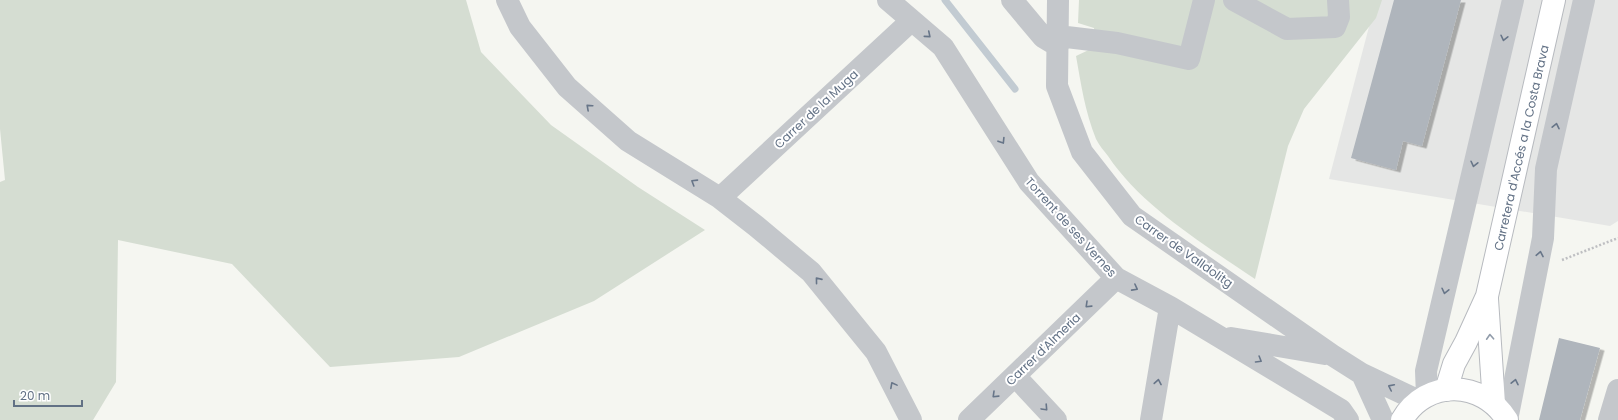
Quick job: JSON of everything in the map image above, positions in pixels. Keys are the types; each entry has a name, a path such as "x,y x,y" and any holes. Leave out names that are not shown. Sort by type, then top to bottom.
{"main road":[{"name":"Carretera d'Accés a la Costa Brava","path":"1431,396 1454,364 1487,296 1554,0"},
{"name":"Carretera d'Accés a la Costa Brava","path":"1487,296 1503,415"},
{"path":"1402,420 1408,411 1431,396 1461,389 1476,393 1503,415"}],"street":[{"path":"506,0 520,27 567,87 628,141 720,198 811,272 876,352 911,420"},
{"name":"Torrent de ses Vernes","path":"888,0 943,47 1029,182 1116,278 1170,307 1341,410 1348,420"},
{"path":"1012,0 1043,38 1058,41 1116,43 1189,59 1204,0"},
{"name":"Carrer de Valldolitg","path":"1058,0 1057,86 1082,152 1132,216 1332,355 1362,374 1431,396"},
{"path":"1234,0 1261,6 1287,29 1335,27 1339,17 1338,0"},
{"path":"1431,396 1426,371 1513,0"},
{"path":"1503,415 1543,238 1546,169 1584,0"},
{"name":"Carrer de la Muga","path":"720,198 911,21"},
{"name":"Carrer d'Almeria","path":"969,420 1116,278"},
{"path":"1151,420 1170,307"},
{"name":"Carrer de Valldolitg","path":"1218,336 1332,355"},
{"path":"1362,374 1384,420"},
{"path":"1015,376 1056,420"},
{"path":"1609,420 1618,390"}],"path":[{"path":"1537,268 1582,253 1618,238"}],"shaded area":[{"path":"0,0 466,0 481,52 551,125 638,187 705,230 594,301 459,357 330,367 232,264 118,240 116,382 93,420 0,420 0,182 5,180 0,129"},
{"path":"1079,0 1382,0 1376,18 1304,109 1288,146 1255,279 1195,239 1156,208 1122,175 1096,139 1086,108 1076,56 1095,47 1094,28 1078,23"},
{"path":"1376,0 1618,0 1618,221 1610,226 1329,179"}],"building":[{"path":"1394,0 1461,0 1422,146 1403,141 1396,170 1351,158"},
{"path":"1559,338 1600,348 1580,420 1539,420"}],"waterway":[{"path":"945,0 1015,89"}]}
